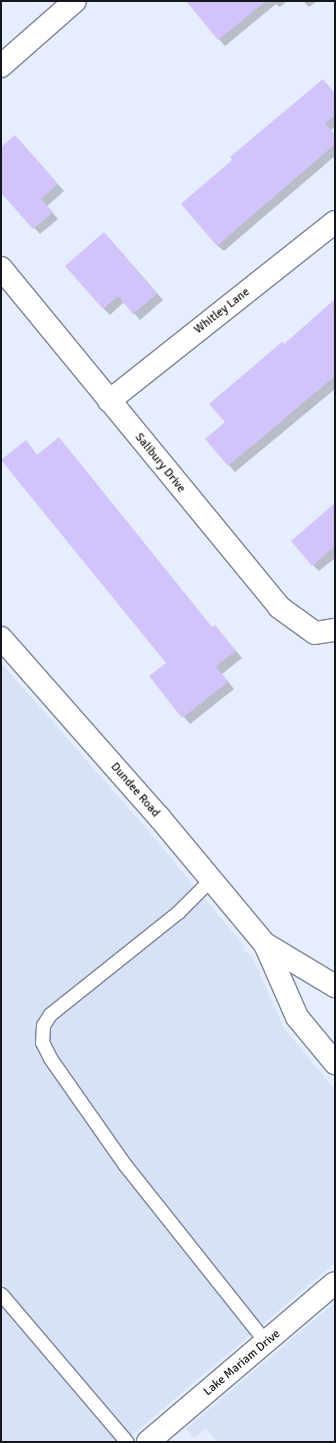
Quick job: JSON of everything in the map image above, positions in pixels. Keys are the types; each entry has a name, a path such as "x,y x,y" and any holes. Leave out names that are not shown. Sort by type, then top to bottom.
{"street":[{"path":"1,66 75,1"},
{"name":"Whitley Lane","path":"110,401 335,222"},
{"name":"Salibury Drive","path":"1,268 279,607 315,632 335,630"},
{"name":"Dundee Road","path":"1,638 159,818 265,944 296,1017 335,1063"},
{"name":"Dundee Road","path":"265,944 335,986"},
{"name":"Lake Mariam Drive","path":"162,1438 266,1342 335,1283"}],"lane":[{"path":"210,880 178,912 50,1014 43,1025 42,1042 50,1058 125,1165 266,1342"},
{"path":"1,1294 127,1442"}],"shaded area":[{"path":"1,663 146,828 245,947 243,950 252,956 284,1028 335,1090 335,1263 124,1442 1,1442"},
{"path":"335,1302 335,1442 217,1442 206,1428 194,1438 186,1429"}],"building":[{"path":"186,1 266,1 218,40"},
{"path":"323,79 335,93 335,115 325,123 335,135 335,144 217,246 181,204 232,160 230,157"},
{"path":"15,135 58,184 41,199 53,212 33,229 1,193 1,147"},
{"path":"104,232 157,294 133,314 118,296 103,309 65,266"},
{"path":"335,299 335,376 228,466 205,439 225,422 209,404 282,342 284,344"},
{"path":"59,437 212,627 215,625 236,651 216,666 228,682 182,718 149,676 166,663 1,460 26,440 37,455"},
{"path":"335,503 335,546 312,566 291,541"}]}
